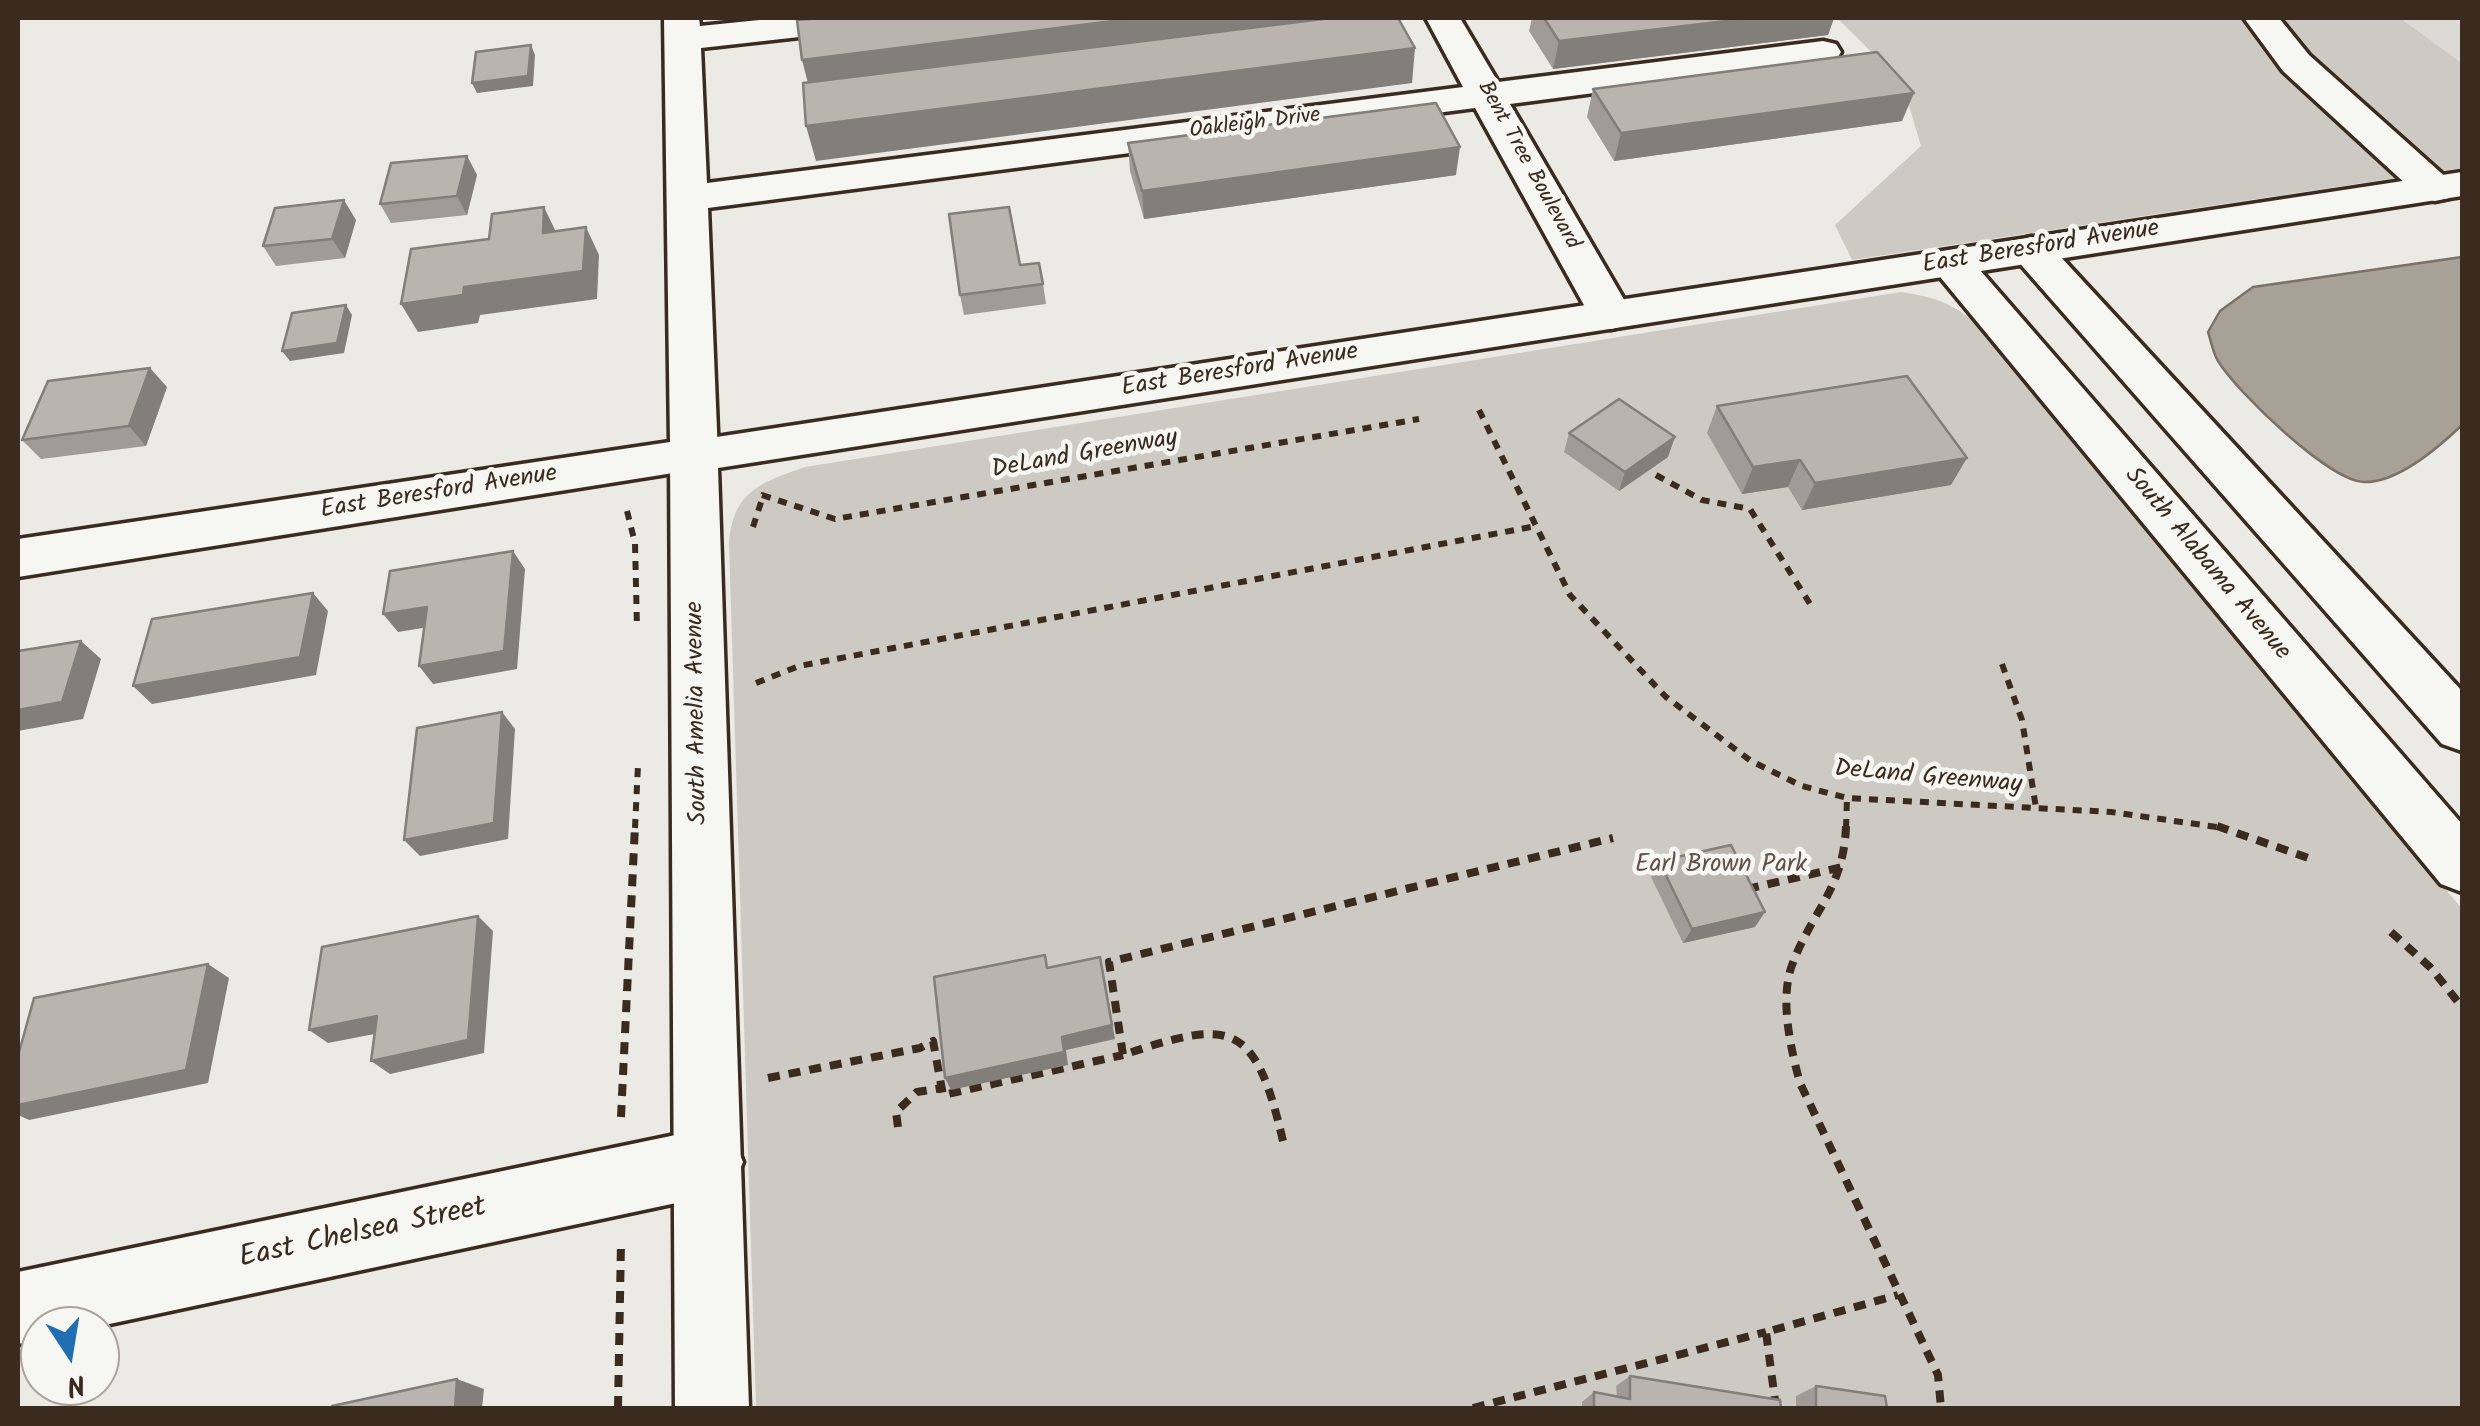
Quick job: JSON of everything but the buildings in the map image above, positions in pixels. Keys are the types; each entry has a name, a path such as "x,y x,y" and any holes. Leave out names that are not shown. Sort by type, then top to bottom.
{"street":[{"path":"683,28 871,18"},
{"name":"Bent Tree Boulevard","path":"1443,18 1611,315"},
{"path":"2261,18 2296,63 2449,187"},
{"name":"South Amelia Avenue","path":"683,28 712,1408"},
{"name":"Oakleigh Drive","path":"687,198 1823,52"},
{"name":"East Beresford Avenue","path":"18,558 2449,187"},
{"path":"2031,250 2462,728"},
{"name":"South Alabama Avenue","path":"1951,263 2462,866"},
{"name":"East Chelsea Street","path":"18,1308 709,1162"}],"path":[{"name":"DeLand Greenway","path":"1479,410 1570,595 1666,698 1752,762 1802,786 1847,798 2036,808 2215,825 2314,860"},
{"name":"DeLand Greenway","path":"760,495 835,519 1418,419"},
{"path":"1656,475 1702,500 1750,509 1812,607"},
{"path":"627,510 636,544 638,630"},
{"path":"756,684 799,666 1536,526"},
{"path":"2002,664 2022,720 2036,808"},
{"path":"620,1134 639,745"},
{"path":"1847,798 1843,867 1790,971 1789,1042 1800,1083 1938,1375 1942,1408"},
{"path":"1124,1054 1108,962 1613,838"},
{"path":"1746,889 1843,867"},
{"path":"2391,932 2431,968 2462,1007"},
{"path":"707,1089 920,1048 934,1041 943,1095 1209,1031 1230,1038 1256,1062 1271,1090 1283,1140"},
{"path":"898,1127 896,1112 908,1097 942,1088"},
{"path":"618,1408 621,1231"},
{"path":"1473,1408 1898,1295"},
{"path":"1766,1332 1776,1408"}],"shaded area":[{"path":"2400,18 2462,18 2462,63"},
{"path":"2462,257 2462,425 2430,453 2390,477 2364,482 2329,467 2263,413 2228,375 2215,354 2208,332 2220,311 2253,287"}],"green space":[{"path":"1837,18 2400,18 2462,63 2462,168 1852,260 1835,225 1921,146 1902,82"},
{"name":"Earl Brown Park","path":"1901,292 1945,303 1981,329 2462,909 2462,1408 756,1408 729,544 736,512 752,492 805,467"}]}
